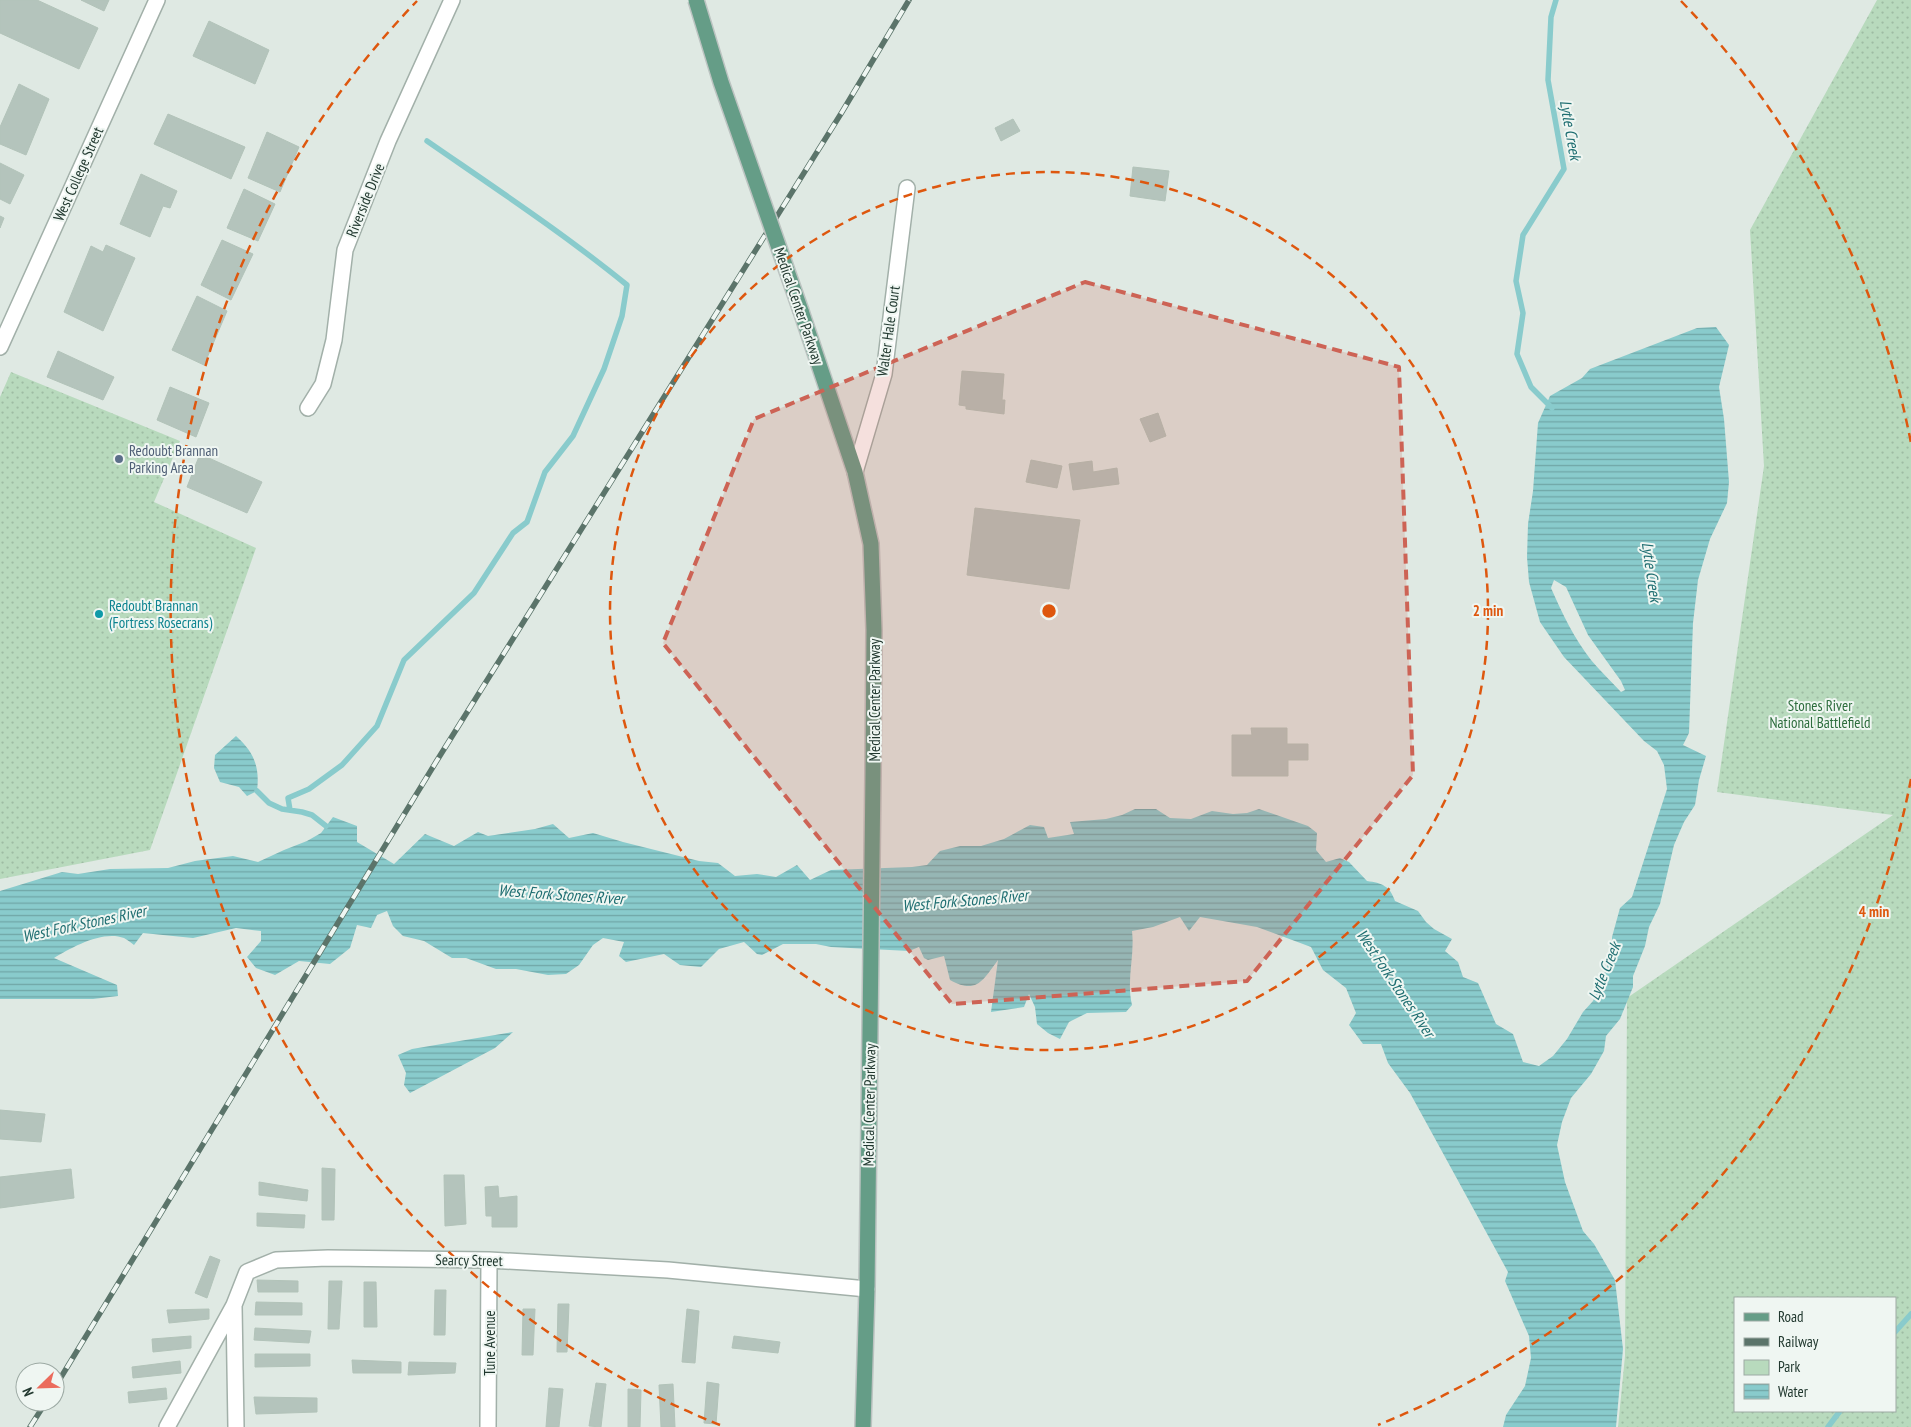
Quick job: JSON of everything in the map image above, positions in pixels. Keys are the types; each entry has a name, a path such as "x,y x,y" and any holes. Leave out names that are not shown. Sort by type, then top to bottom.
{"main road":[{"name":"Medical Center Parkway","path":"696,0 720,82 801,311 855,472 871,544 874,630 874,773 867,1289 863,1427"}],"street":[{"name":"West College Street","path":"0,347 157,0"},
{"name":"Riverside Drive","path":"308,408 323,384 334,340 345,250 388,141 452,0"},
{"name":"Walter Hale Court","path":"855,472 884,374 908,188"},
{"name":"Searcy Street","path":"167,1427 234,1305 247,1272 276,1260 328,1258 489,1260 668,1270 867,1289"},
{"name":"Tune Avenue","path":"488,1427 489,1260"},
{"path":"234,1305 236,1427"}],"highlighted area":[{"path":"1085,282 1399,367 1413,775 1247,981 952,1004 663,643 754,419"}],"green space":[{"name":"Stones River National Battlefield","path":"1877,0 1911,0 1911,1427 1618,1427 1625,1356 1627,998 1893,815 1717,792 1764,466 1750,230"},
{"path":"11,372 180,441 154,502 256,548 150,850 0,879 0,397"}],"water":[{"name":"West Fork Stones River","path":"1716,327 1729,345 1719,387 1724,419 1729,482 1727,503 1710,539 1698,580 1693,623 1689,733 1683,745 1706,756 1699,780 1695,805 1684,822 1674,845 1660,904 1649,927 1645,946 1633,976 1633,987 1620,1019 1606,1036 1604,1051 1591,1074 1571,1098 1562,1122 1557,1145 1565,1182 1583,1231 1594,1244 1615,1280 1623,1349 1616,1427 1503,1427 1506,1415 1525,1386 1531,1358 1529,1336 1505,1281 1508,1272 1410,1093 1388,1063 1381,1044 1363,1044 1349,1025 1356,1013 1346,988 1323,970 1311,947 1257,927 1200,917 1189,931 1180,917 1153,927 1132,931 1130,996 1132,1005 1126,1012 1087,1013 1069,1022 1060,1039 1048,1033 1037,1024 1035,1007 1029,994 1024,1007 991,1012 998,960 983,979 973,986 967,986 950,980 944,956 928,960 924,958 919,947 909,951 831,947 816,944 783,944 762,955 757,954 744,942 719,949 701,967 680,965 664,954 626,962 619,956 624,942 603,938 593,945 579,965 566,974 548,975 516,969 496,969 466,958 452,958 424,941 403,936 393,926 387,911 377,915 371,928 357,925 350,948 330,964 299,961 275,975 256,968 247,957 261,941 261,931 236,928 193,938 143,933 134,945 124,938 107,936 88,941 54,958 117,985 118,996 93,999 0,999 0,891 62,872 78,874 110,869 168,868 195,861 233,856 258,862 321,833 333,817 357,826 357,842 394,864 425,834 454,846 478,832 488,836 535,829 553,824 569,838 593,833 699,861 718,863 735,876 757,874 776,877 797,865 810,880 831,870 927,865 940,851 960,846 981,846 1004,839 1030,825 1044,827 1048,838 1074,834 1070,822 1106,819 1135,809 1156,809 1170,818 1191,819 1212,811 1233,814 1247,813 1259,809 1308,826 1317,833 1316,850 1326,862 1340,858 1349,862 1367,881 1385,886 1391,892 1395,901 1418,911 1434,929 1452,939 1445,951 1458,962 1463,977 1478,983 1496,1024 1513,1034 1523,1062 1539,1066 1553,1056 1567,1039 1583,1012 1593,1001 1612,954 1612,937 1620,908 1632,897 1667,789 1664,765 1657,751 1644,741 1564,657 1540,622 1529,582 1527,557 1528,524 1533,491 1538,423 1550,396 1582,378 1590,369 1697,328","holes":["1554,580 1566,587 1588,635 1621,681 1625,690 1621,692 1598,668 1574,634 1551,588"]},
{"path":"236,736 251,754 258,775 257,791 247,796 239,787 220,782 214,768 215,755"},
{"path":"513,1032 495,1048 410,1093 404,1085 406,1073 398,1055 412,1049"}],"building":[{"path":"0,0 37,0 98,28 79,69 0,33"},
{"path":"81,0 109,0 104,11"},
{"path":"209,21 269,50 255,84 193,56"},
{"path":"19,84 49,99 26,155 0,144 0,127"},
{"path":"168,114 245,147 231,179 154,144"},
{"path":"1013,119 1020,131 1001,141 995,128"},
{"path":"267,132 299,147 280,192 248,178"},
{"path":"0,163 24,175 10,204 0,199"},
{"path":"1133,167 1169,171 1165,201 1130,196"},
{"path":"141,174 177,191 170,208 163,206 150,237 120,224"},
{"path":"244,189 275,204 258,241 227,228"},
{"path":"0,216 4,218 0,228"},
{"path":"222,240 253,254 231,300 201,285"},
{"path":"106,245 135,258 103,331 64,312 91,246 103,252"},
{"path":"197,296 227,311 204,365 172,350"},
{"path":"58,351 114,377 103,400 47,377"},
{"path":"962,371 1004,374 1002,400 1005,400 1004,414 966,409 966,406 959,405"},
{"path":"170,387 209,403 196,437 157,420"},
{"path":"1158,413 1166,436 1150,442 1140,419"},
{"path":"200,454 262,482 247,513 187,487"},
{"path":"1031,460 1062,466 1057,488 1026,482"},
{"path":"1092,461 1093,472 1117,468 1119,484 1073,490 1069,464"},
{"path":"975,508 1080,520 1069,589 967,575"},
{"path":"1251,728 1287,728 1287,744 1308,744 1308,760 1288,760 1288,776 1232,776 1232,735 1252,735"},
{"path":"0,1110 45,1114 41,1142 0,1139"},
{"path":"322,1168 335,1169 334,1220 322,1220"},
{"path":"71,1169 74,1198 0,1208 0,1177"},
{"path":"444,1175 464,1175 466,1224 445,1226"},
{"path":"259,1182 308,1190 307,1201 259,1195"},
{"path":"498,1186 499,1198 517,1196 517,1227 492,1227 492,1216 486,1216 485,1187"},
{"path":"257,1213 305,1215 304,1228 257,1226"},
{"path":"210,1256 220,1260 207,1298 195,1293"},
{"path":"257,1280 298,1281 298,1292 258,1292"},
{"path":"329,1281 342,1281 339,1329 328,1329"},
{"path":"364,1282 376,1282 377,1327 364,1327"},
{"path":"435,1290 446,1290 445,1335 434,1335"},
{"path":"256,1302 302,1303 302,1315 255,1315"},
{"path":"558,1304 569,1304 567,1352 557,1352"},
{"path":"209,1309 209,1319 169,1323 167,1310"},
{"path":"523,1309 535,1309 533,1355 522,1355"},
{"path":"687,1309 699,1311 695,1363 682,1362"},
{"path":"255,1328 311,1331 309,1343 254,1340"},
{"path":"191,1336 191,1348 153,1352 152,1339"},
{"path":"734,1336 780,1342 778,1353 732,1348"},
{"path":"255,1354 310,1354 310,1366 255,1367"},
{"path":"352,1360 401,1362 401,1373 353,1373"},
{"path":"180,1361 181,1373 133,1378 132,1367"},
{"path":"409,1362 456,1363 455,1373 408,1375"},
{"path":"707,1382 719,1384 716,1424 704,1423"},
{"path":"596,1383 606,1384 601,1427 589,1426"},
{"path":"673,1384 675,1427 661,1427 659,1385"},
{"path":"166,1388 167,1399 129,1403 128,1392"},
{"path":"549,1388 563,1389 559,1427 546,1427"},
{"path":"628,1389 641,1390 640,1427 628,1427"},
{"path":"254,1397 317,1398 317,1412 256,1414"}],"waterway":[{"name":"Lytle Creek","path":"1552,408 1531,387 1517,354 1523,313 1516,281 1523,235 1564,169 1548,80 1551,17 1556,0"},
{"path":"290,810 288,798 309,789 342,765 377,726 404,660 474,593 513,533 527,522 545,472 573,436 604,369 622,316 627,285 554,229 427,141"},
{"path":"257,791 269,803 282,809 312,815 326,826"},
{"path":"1896,1331 1911,1314"},
{"path":"1828,1427 1839,1412"}],"railway":[{"path":"65,1371 436,762 842,112 909,0"},
{"path":"30,1427 40,1412"}],"place":[{"name":"Redoubt Brannan Parking Area","path":"119,459"},
{"name":"Redoubt Brannan (Fortress Rosecrans)","path":"99,614"}]}
